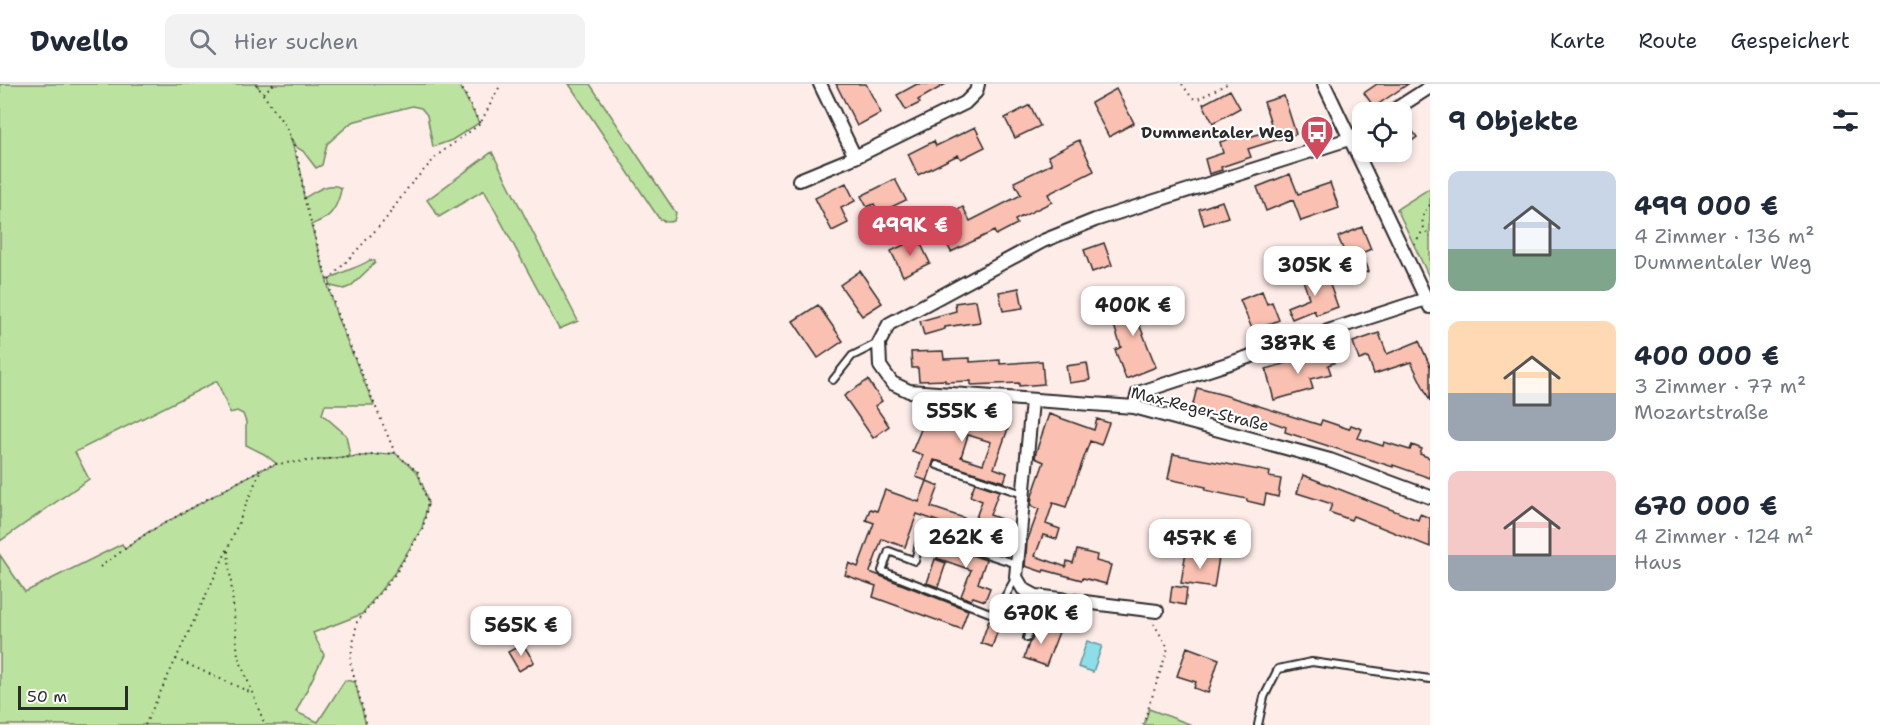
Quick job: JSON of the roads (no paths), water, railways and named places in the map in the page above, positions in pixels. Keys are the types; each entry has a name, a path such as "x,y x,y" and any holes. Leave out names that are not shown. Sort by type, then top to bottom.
{"street":[{"path":"820,84 855,157"},
{"path":"799,180 830,169 964,103 976,92 978,84"},
{"path":"1134,407 1138,393 1428,303 1324,84"},
{"path":"1406,102 1430,87"},
{"path":"879,343 890,324 1043,241 1095,220 1352,137"},
{"name":"Max-Reger-Straße","path":"879,343 880,366 892,383 909,392 1134,407 1330,460 1430,497"},
{"path":"1032,401 1016,571 1023,590 1036,596 1152,610"}],"lane":[{"path":"833,380 852,356 879,343"},
{"path":"937,465 1023,494"},
{"path":"995,615 1016,571 958,545 961,536 923,527 915,561 889,551 882,572 995,615 1030,628 1027,638"},
{"path":"1258,725 1264,697 1278,669 1312,662 1430,679"}],"water":[{"path":"1087,641 1102,646 1093,672 1078,667"}],"place":[{"name":"Dummentaler Weg","path":"1317,161"}]}
